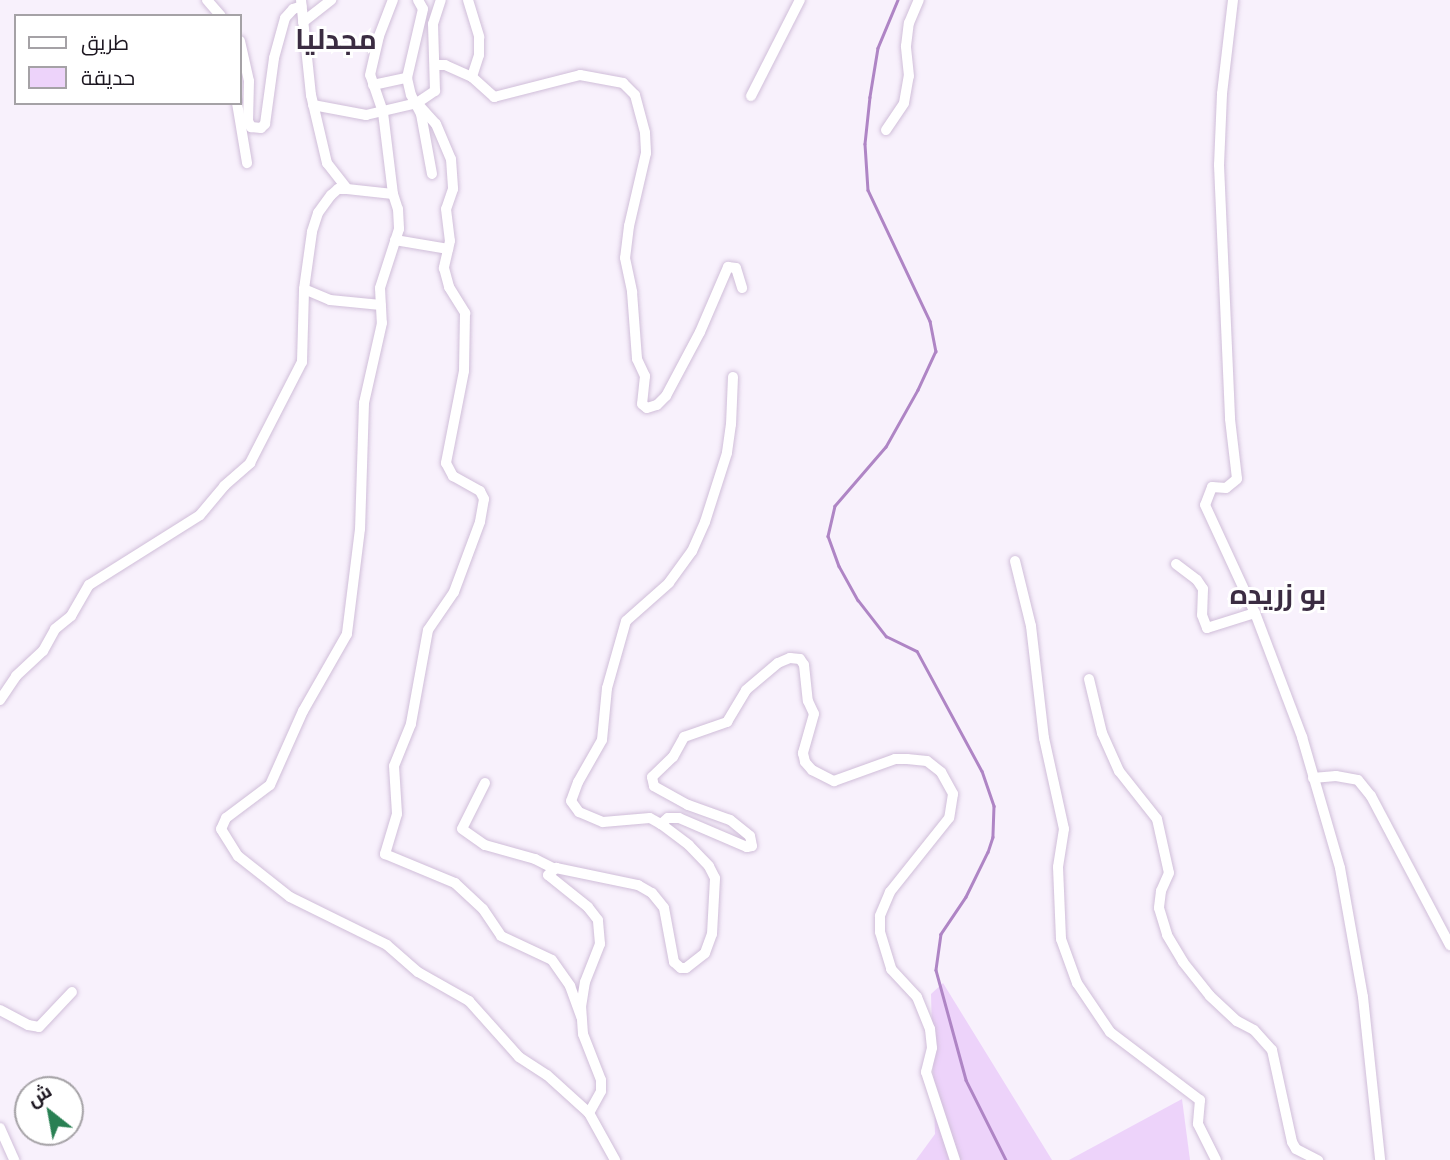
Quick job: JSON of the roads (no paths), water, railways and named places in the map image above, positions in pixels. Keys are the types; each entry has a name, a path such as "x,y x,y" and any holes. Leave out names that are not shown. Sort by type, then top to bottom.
{"street":[{"path":"207,0 219,14"},
{"path":"303,22 331,0"},
{"path":"418,0 422,9 407,78 411,95 436,124 451,159 453,189 446,209 450,241 444,268 449,287 463,305 464,371 446,463 456,479 482,493 484,505 454,592 428,630 411,724 394,766 397,814 385,854 394,861 455,883 483,909 501,936 552,960 570,986 581,1017 583,1034 601,1080 601,1091 589,1113"},
{"path":"313,104 366,115 416,103 435,91 433,24 442,0"},
{"path":"468,0 479,37 479,55 472,78"},
{"path":"751,96 800,0"},
{"path":"886,130 904,103 909,76 908,34 919,0"},
{"path":"1233,0 1221,102 1219,165 1230,419 1237,479 1226,488 1212,487 1205,505 1255,613 1314,778 1340,867 1363,997 1380,1160"},
{"path":"389,1 370,75 383,112 393,194 400,219 380,288 382,305 379,344 364,402 360,530 347,634 303,711 270,785 226,818 221,829 238,856 290,897 387,945 418,972 468,1001 519,1057 547,1075 589,1113 615,1160"},
{"path":"302,3 313,104 323,153 332,172 347,189"},
{"path":"242,49 249,81 247,115 251,127 261,128 265,124 274,58 285,18 302,3"},
{"path":"436,65 445,65 472,78 494,97 580,75 623,83 635,95 645,133 646,153 629,226 625,258 632,292 637,359 645,376 642,404 647,408 657,405 666,396 700,332 728,267 736,268 742,288"},
{"path":"373,85 407,78"},
{"path":"416,103 432,173"},
{"path":"237,105 247,163"},
{"path":"0,701 16,676 43,651 55,629 71,616 89,585 200,515 224,486 250,463 302,362 303,289 318,213 338,189 393,194"},
{"path":"395,240 448,249"},
{"path":"303,289 330,300 382,305"},
{"path":"485,783 462,829 485,845 535,859 553,868 638,885 652,893 664,908 674,962 686,968 705,953 709,943 715,878 709,866 689,845 650,818 603,822 579,812 571,801 578,782 602,740 607,688 626,621 669,583 692,551 705,522 727,453 733,377"},
{"path":"1016,561 1031,626 1044,738 1064,829 1058,867 1061,939 1077,983 1110,1032 1200,1100 1198,1124 1216,1160"},
{"path":"1176,564 1197,580 1203,589 1202,615 1207,628 1255,613"},
{"path":"661,824 668,818 679,818 747,847 752,846 750,836 730,820 688,805 654,786 652,777 673,757 684,737 726,722 746,690 778,663 790,658 800,659 804,665 808,701 814,714 803,753 805,762 813,771 834,781 895,759 908,758 927,761 941,772 953,794 949,818 931,844 890,892 880,916 880,932 891,969 917,997 930,1029 932,1048 926,1072 955,1160"},
{"path":"1089,679 1102,733 1119,771 1157,819 1169,873 1161,891 1159,908 1167,935 1182,962 1210,996 1237,1021 1254,1030 1272,1050 1292,1142 1299,1156 1318,1160"},
{"path":"1314,778 1336,776 1358,780 1371,796 1450,946"},
{"path":"553,868 548,875 550,879 572,892 598,920 600,944 585,982 581,1017"},
{"path":"0,1010 34,1028 44,1025 72,992"},
{"path":"0,1128 14,1160"}],"waterway":[{"path":"898,0 878,48 870,97 865,144 868,190 930,321 936,351 886,447 835,506 828,536 839,566 858,600 886,636 917,651 982,771 994,806 993,837 988,852 966,897 941,934 936,970 966,1080 1006,1160"}],"district":[{"name":"مجدليا","path":"336,39"},
{"name":"بو زريده","path":"1278,594"}]}
